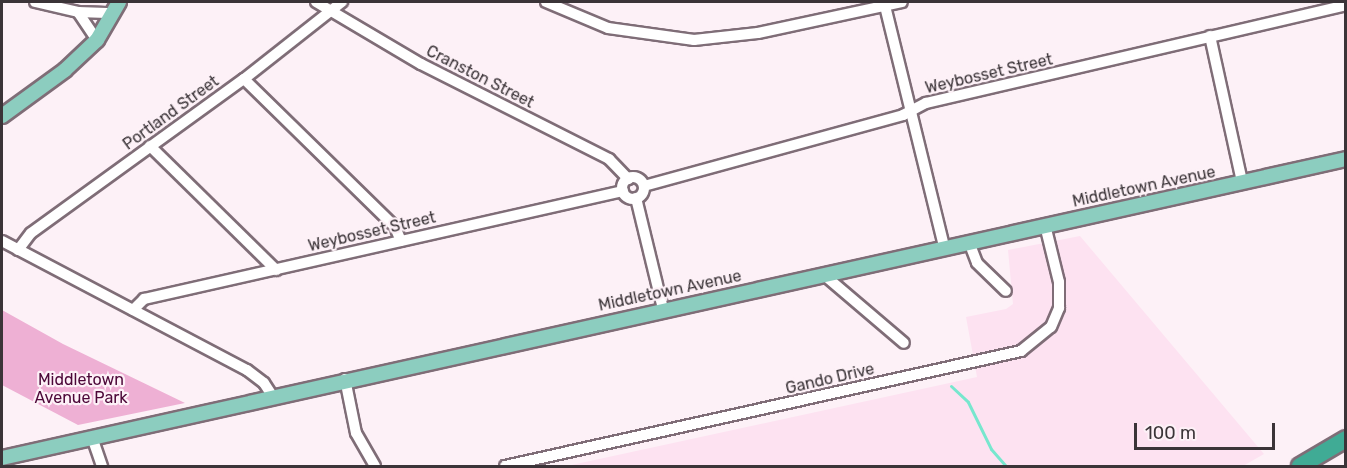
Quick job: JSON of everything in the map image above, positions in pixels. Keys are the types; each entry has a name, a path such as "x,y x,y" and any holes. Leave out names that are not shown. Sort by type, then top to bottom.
{"highway":[{"path":"1300,466 1346,439"}],"main road":[{"path":"2,116 65,70 97,40 116,7"},
{"name":"Middletown Avenue","path":"2,458 345,379 1346,159"}],"street":[{"path":"35,2 78,12 116,7"},
{"name":"Cranston Street","path":"316,2 421,64 609,159 628,179"},
{"name":"Portland Street","path":"18,250 30,233 244,79 342,2"},
{"path":"546,2 627,33 694,40 729,38 902,2"},
{"name":"Weybosset Street","path":"644,186 911,111 926,103 1346,5"},
{"path":"885,6 944,247"},
{"path":"78,12 97,40"},
{"path":"1210,36 1242,182"},
{"path":"244,79 395,227 401,241"},
{"path":"150,146 276,270"},
{"path":"636,198 623,191 628,179 638,178 644,186 636,198 663,309"},
{"name":"Weybosset Street","path":"133,310 144,299 623,191"},
{"name":"Gando Drive","path":"505,466 1021,351 1051,327 1059,308 1059,282 1046,225"},
{"path":"2,241 247,370 264,383 273,396"},
{"path":"969,242 977,263 1006,291"},
{"path":"823,274 904,343"},
{"path":"345,379 356,433 375,466"},
{"path":"92,437 102,466"}],"shaded area":[{"path":"1080,236 1264,454 1243,466 567,466 977,377 966,317 1006,309 1013,304 1008,250"}],"green space":[{"name":"Middletown Avenue Park","path":"2,310 63,344 185,403 78,425 2,385"}],"waterway":[{"path":"951,386 968,402 991,449 1006,466"}]}
